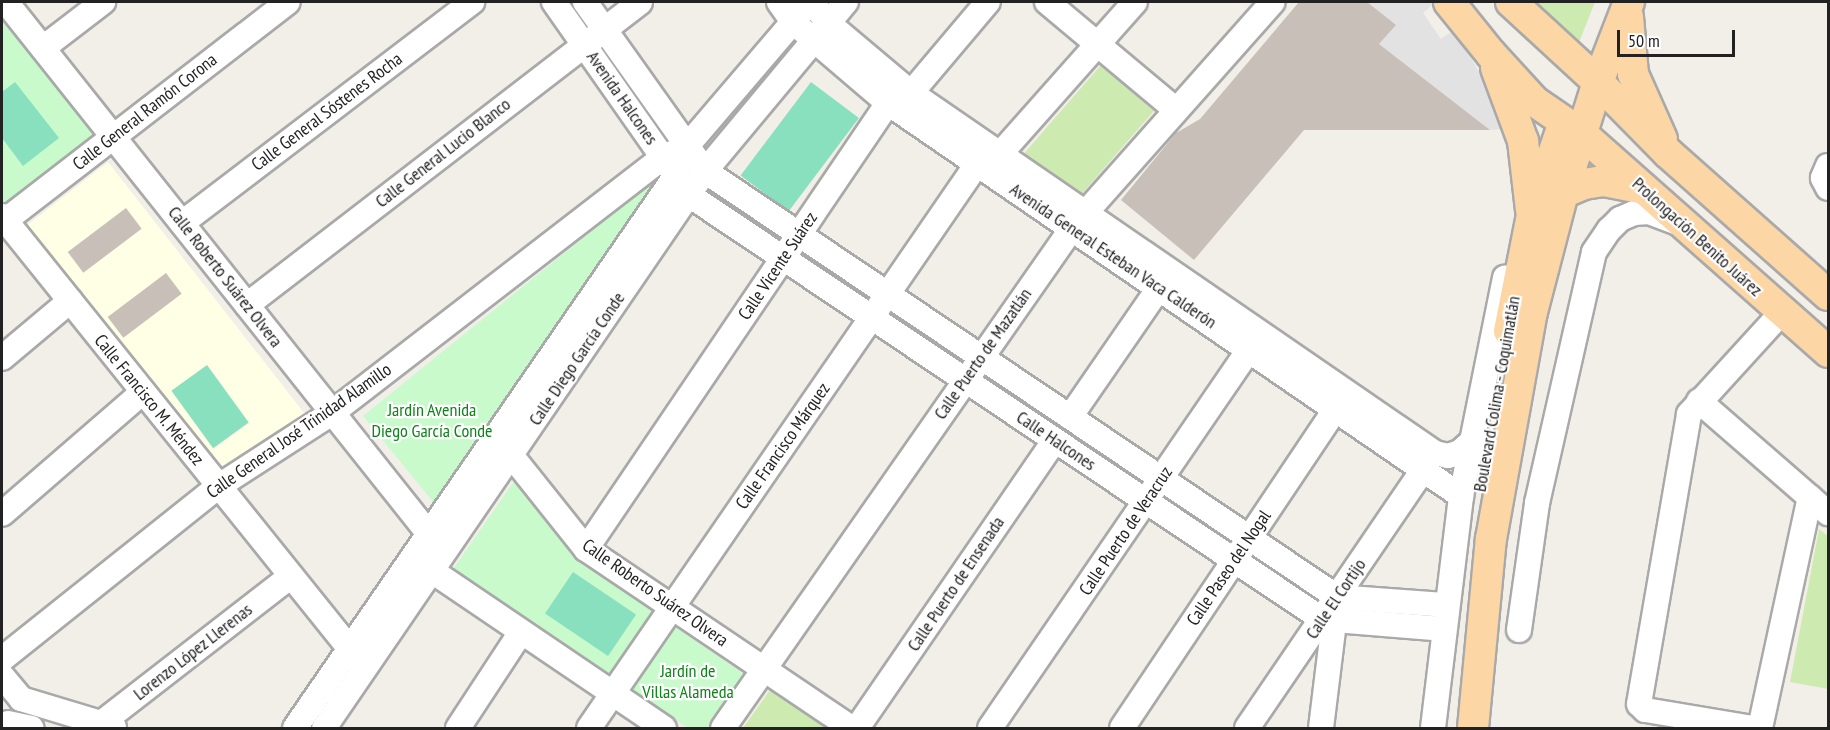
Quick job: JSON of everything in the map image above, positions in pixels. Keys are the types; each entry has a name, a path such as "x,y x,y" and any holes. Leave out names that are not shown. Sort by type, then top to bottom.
{"main road":[{"name":"Prolongación Benito Juárez","path":"1449,2 1491,54 1534,101 1573,128 1828,352"},
{"path":"1511,2 1668,153 1828,296"},
{"path":"1621,3 1633,74 1668,153"},
{"name":"Boulevard Colima - Coquimatlán","path":"1453,729 1473,532 1532,216 1573,128 1590,76 1621,3"},
{"path":"1491,54 1523,141 1532,216"},
{"name":"Boulevard Colima - Coquimatlán","path":"1473,729 1491,539 1532,312 1563,193 1573,128"},
{"path":"1563,193 1584,184 1604,181 1642,188"}],"street":[{"name":"Calle Roberto Suárez Olvera","path":"6,2 332,412 438,540"},
{"path":"43,48 103,2"},
{"name":"Calle General Ramón Corona","path":"3,220 288,2"},
{"name":"Calle General Sóstenes Rocha","path":"182,223 472,2"},
{"name":"Avenida Halcones","path":"554,2 689,195"},
{"name":"Avenida Halcones","path":"585,2 705,171"},
{"name":"Calle General Lucio Blanco","path":"247,305 640,2"},
{"name":"Avenida General Esteban Vaca Calderón","path":"779,2 793,22 821,31 1000,154 1078,220"},
{"path":"687,146 811,2"},
{"name":"Avenida General Esteban Vaca Calderón","path":"811,2 821,31 888,103 977,164 1078,220 1255,341 1435,453 1448,456 1460,452 1471,442"},
{"name":"Calle Diego García Conde","path":"295,729 432,571 438,540 511,455 705,171 846,2"},
{"path":"888,103 911,93 988,2"},
{"path":"1047,2 1176,110"},
{"path":"1000,154 1135,2"},
{"name":"Calle Puerto de Mazatlán","path":"723,729 980,357 1078,220 1273,2"},
{"name":"Calle Vicente Suárez","path":"586,549 888,103"},
{"name":"Calle General José Trinidad Alamillo","path":"2,659 219,486 332,412 669,166 687,146"},
{"name":"Calle Francisco Márquez","path":"589,729 670,606 977,164"},
{"name":"Calle Diego García Conde","path":"324,729 359,656 438,540 669,166"},
{"path":"1828,166 1823,178 1828,188"},
{"name":"Calle Halcones","path":"705,171 1249,538 1331,612 1446,605"},
{"name":"Calle Halcones","path":"689,195 1234,560 1331,612 1443,629"},
{"path":"1519,630 1537,502 1594,252 1609,230 1620,219 1634,213 1649,212 1664,216 1687,228"},
{"path":"1433,729 1446,605 1471,442 1513,243 1532,216"},
{"name":"Calle Francisco M. Méndez","path":"3,220 291,576 359,656"},
{"name":"Avenida General Esteban Vaca Calderón","path":"1131,256 1159,288 1255,341 1336,408 1461,496"},
{"path":"1070,417 1159,288"},
{"path":"2,358 70,302"},
{"path":"1753,729 1645,710 1640,704 1689,414 1782,312"},
{"name":"Calle Puerto de Veracruz","path":"990,729 1255,341"},
{"path":"2,514 143,392"},
{"path":"1699,401 1828,513"},
{"name":"Calle Paseo del Nogal","path":"1122,729 1336,408"},
{"name":"Calle Puerto de Ensenada","path":"857,729 1055,440"},
{"name":"Calle Roberto Suárez Olvera","path":"511,455 586,549 852,729"},
{"name":"Calle El Cortijo","path":"1247,729 1331,612 1425,469"},
{"path":"1760,729 1810,497"},
{"path":"432,571 664,729"},
{"name":"Lorenzo López Llerenas","path":"106,727 291,576"},
{"path":"1322,729 1331,612"},
{"path":"458,729 521,632"},
{"path":"2,676 21,699 106,727"}],"shaded area":[{"path":"1367,2 1431,2 1433,4 1423,13 1441,39 1454,30 1483,78 1501,129 1490,130 1379,44 1395,25"},
{"path":"108,162 306,415 225,478 28,225"}],"green space":[{"path":"1529,2 1595,2 1578,45"},
{"path":"2,13 100,133 3,210 2,208"},
{"path":"1101,65 1154,111 1075,201 1022,156"},
{"path":"15,82 59,138 23,166 2,138 2,92"},
{"path":"811,82 859,118 789,212 741,175"},
{"name":"Jardín Avenida Diego García Conde","path":"657,178 593,272 434,503 363,416"},
{"path":"207,365 249,422 213,448 171,391"},
{"path":"517,477 581,561 657,612 611,679 451,572"},
{"path":"1819,529 1828,536 1828,689 1790,682"},
{"path":"573,572 636,614 608,656 545,613"},
{"name":"Jardín de Villas Alameda","path":"672,625 747,676 712,728 688,728 629,689"},
{"path":"770,690 827,728 743,728"}],"building":[{"path":"1299,2 1367,2 1396,25 1379,44 1490,130 1304,130 1194,260 1121,200 1176,133 1200,119"},
{"path":"126,208 142,229 83,273 68,252"},
{"path":"166,273 182,294 123,338 108,317"}]}
